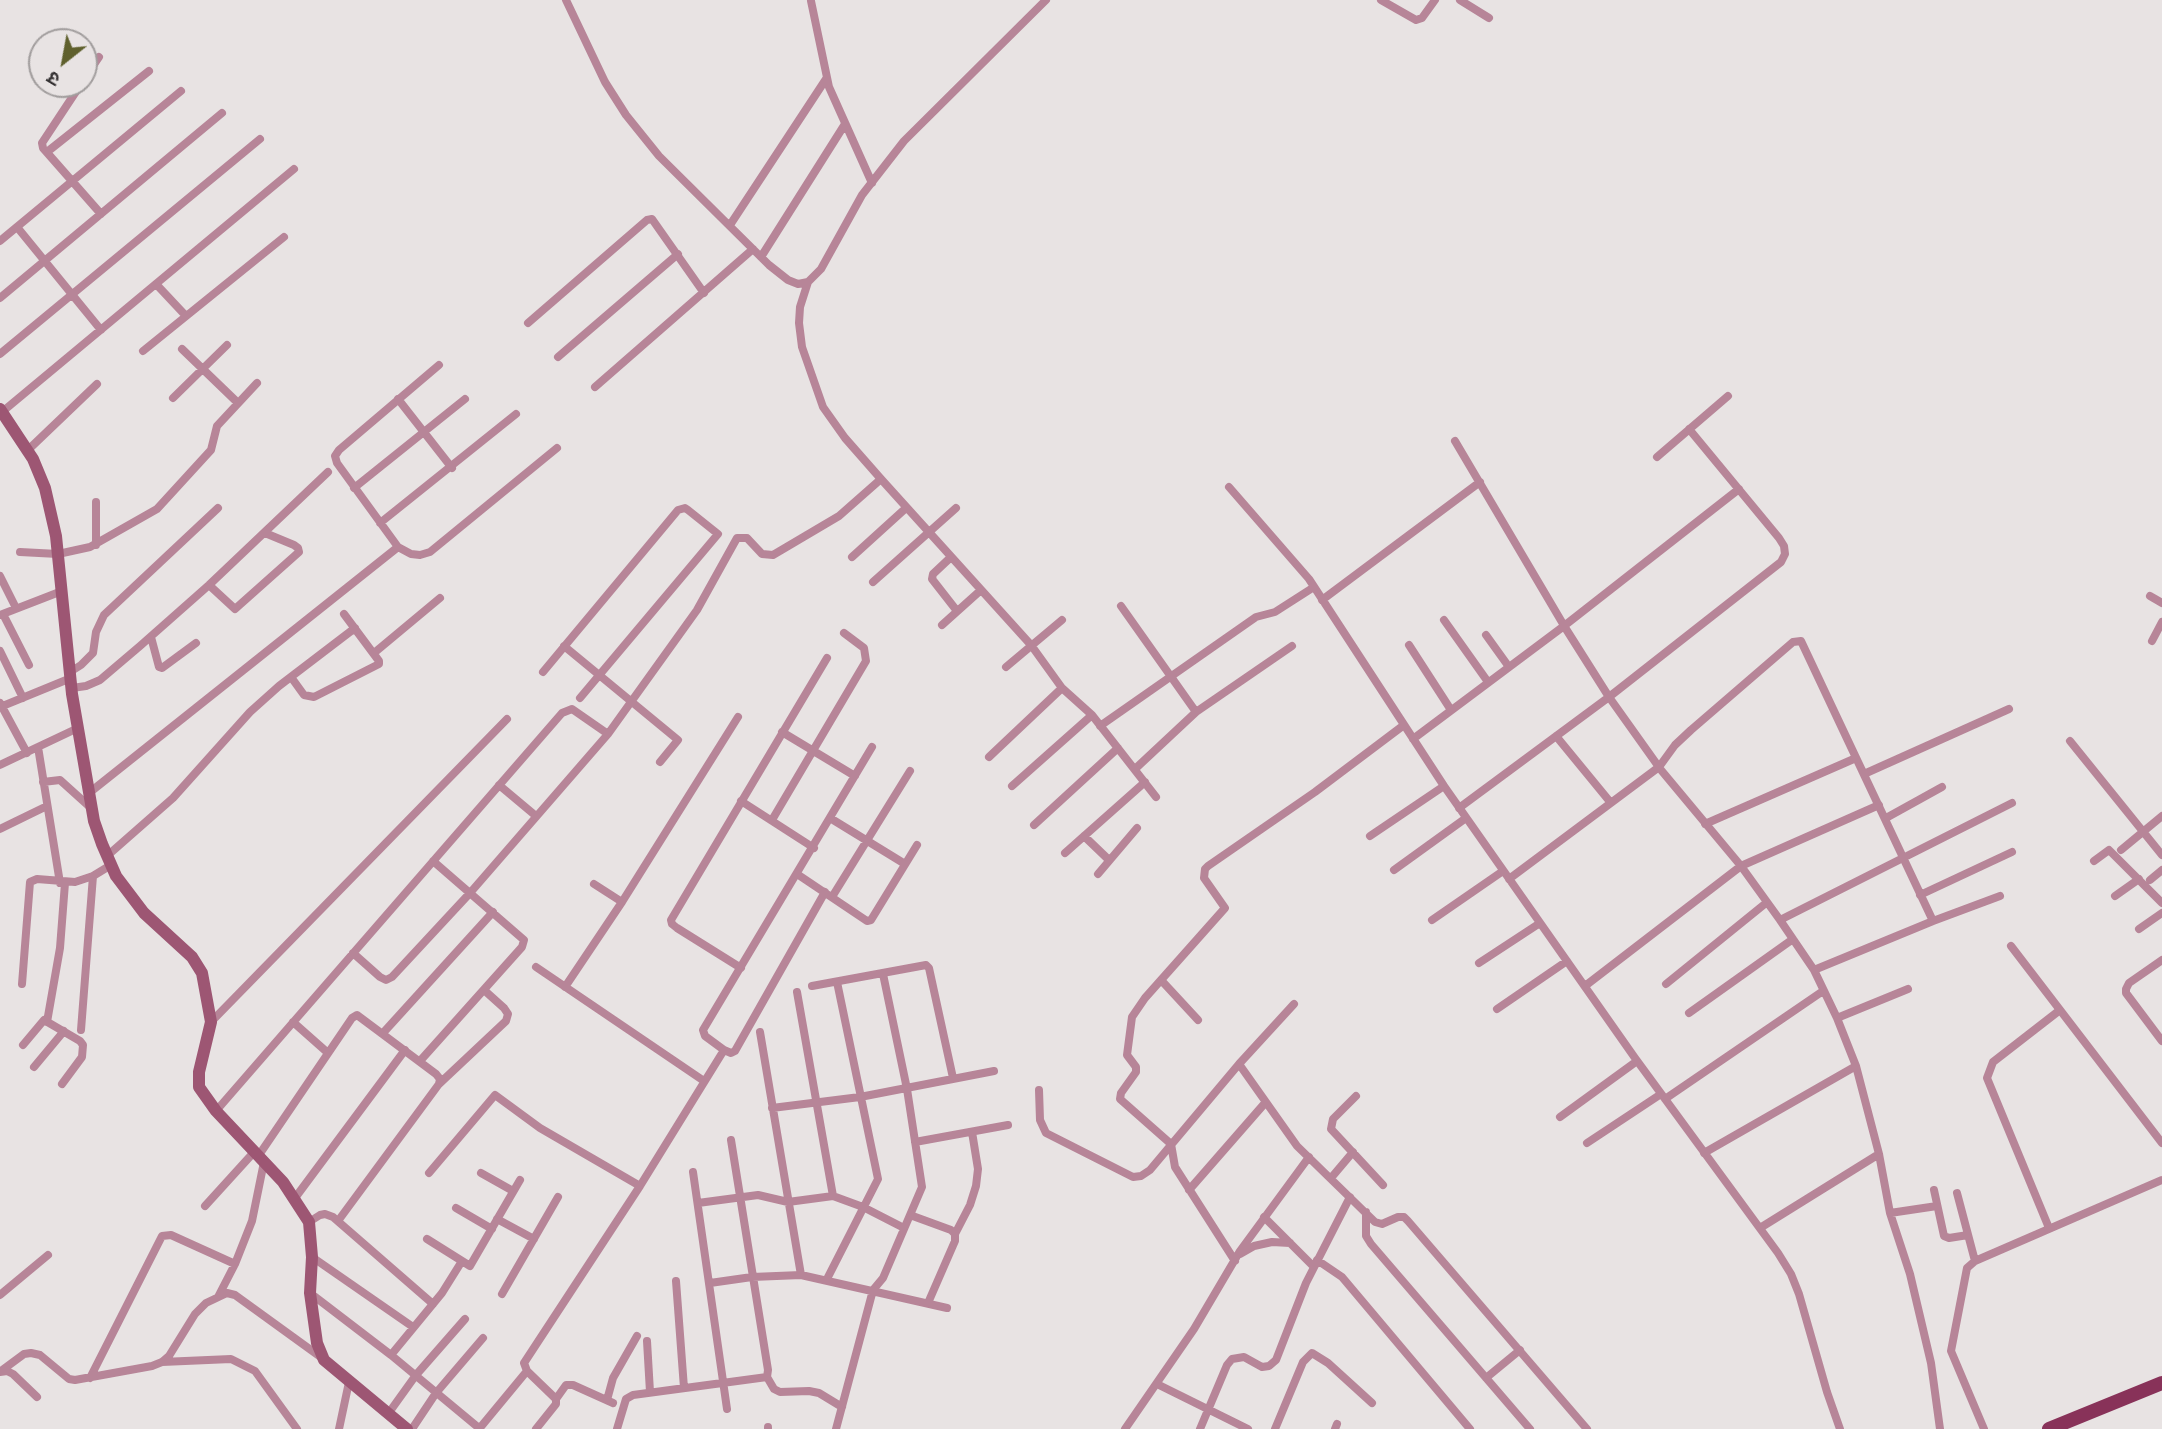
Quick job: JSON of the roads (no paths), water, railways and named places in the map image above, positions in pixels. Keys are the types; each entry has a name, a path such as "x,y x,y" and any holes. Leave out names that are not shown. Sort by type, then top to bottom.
{"main road":[{"path":"1,410 28,450 45,488 56,536 71,679 91,808 109,861 116,876 144,913 192,957 202,973 211,1022 199,1081 202,1092 295,1198 309,1222 312,1257 310,1293 317,1343 324,1360 407,1429"},
{"path":"2049,1429 2162,1383"}],"street":[{"path":"566,0 605,82 626,115 659,156 761,257 788,280 798,284 808,282"},
{"path":"1046,0 904,141 862,195 821,269 808,282 800,307 802,347 818,396 845,438 950,558 1031,645 1062,688 1092,715 1156,797"},
{"path":"1381,0 1416,20 1422,18 1435,0"},
{"path":"1460,0 1489,19"},
{"path":"811,1 826,79 872,183"},
{"path":"47,152 149,71"},
{"path":"730,225 826,79"},
{"path":"0,241 181,92"},
{"path":"71,98 44,137 43,148 101,214"},
{"path":"0,298 222,113"},
{"path":"761,257 845,124"},
{"path":"0,354 260,139"},
{"path":"1,410 294,169"},
{"path":"528,323 647,220 652,219 704,293"},
{"path":"17,227 101,330"},
{"path":"143,351 284,237"},
{"path":"595,387 753,249"},
{"path":"558,356 678,254"},
{"path":"156,284 186,316"},
{"path":"173,398 227,345"},
{"path":"182,349 238,403"},
{"path":"439,365 335,456 354,488 398,547 411,554 430,552 557,447"},
{"path":"20,552 58,554 96,545 144,517 167,500 211,450 217,426 257,383"},
{"path":"28,450 97,384"},
{"path":"1657,457 1728,396"},
{"path":"398,399 452,468"},
{"path":"354,488 465,399"},
{"path":"380,523 452,468 516,414"},
{"path":"1459,808 1609,697 1781,562 1784,546 1689,429"},
{"path":"1455,441 1609,697 1659,767 1741,866 1814,970 1856,1066 1879,1154 1890,1213 1910,1274 1931,1363 1940,1429"},
{"path":"71,679 86,686 100,680 209,585 328,472"},
{"path":"353,953 380,977 392,977 608,734 697,610 737,538 747,538 762,554 773,555 839,516 881,479"},
{"path":"1322,600 1480,482"},
{"path":"1229,487 1314,587 1459,808 1791,1274 1840,1429"},
{"path":"1413,739 1564,626 1739,489"},
{"path":"96,502 96,545"},
{"path":"27,753 1,705 71,679 93,653 99,622 218,508"},
{"path":"852,557 906,508"},
{"path":"873,582 956,508"},
{"path":"543,672 678,510 688,510 717,532 717,536 580,698"},
{"path":"209,585 235,609 299,552 294,545 265,533"},
{"path":"89,793 398,547"},
{"path":"950,558 933,574 932,579 957,611"},
{"path":"0,576 16,608"},
{"path":"1100,726 1256,617 1275,612 1314,587"},
{"path":"942,625 981,590"},
{"path":"29,665 2,614 62,591"},
{"path":"2150,596 2162,603"},
{"path":"374,653 440,598"},
{"path":"1121,606 1196,712"},
{"path":"291,677 304,695 314,697 376,667 380,661 344,614"},
{"path":"1006,667 1062,620"},
{"path":"1444,620 1488,682"},
{"path":"2152,641 2162,622"},
{"path":"22,984 29,885 33,879 62,883 85,880 93,876 173,798 239,723 291,677 355,628"},
{"path":"772,820 866,661 864,649 844,633"},
{"path":"1486,635 1509,667"},
{"path":"150,637 159,667 162,668 196,643"},
{"path":"1509,879 1659,767 1675,745 1691,730 1793,642 1801,641 1933,921"},
{"path":"1409,645 1451,710"},
{"path":"564,646 678,740 660,762"},
{"path":"1135,769 1196,712 1292,646"},
{"path":"0,651 23,698"},
{"path":"741,968 672,924 671,920 827,658"},
{"path":"989,757 1062,688"},
{"path":"216,1111 567,709 579,712 608,734"},
{"path":"1864,774 2009,709"},
{"path":"1012,786 1092,715"},
{"path":"565,987 622,902 738,717"},
{"path":"211,1022 508,719"},
{"path":"1236,1258 1175,1167 1171,1143 1120,1099 1121,1093 1136,1073 1136,1067 1127,1055 1132,1017 1225,908 1204,878 1205,869 1315,792 1404,725"},
{"path":"0,765 78,727"},
{"path":"782,732 855,776"},
{"path":"1556,736 1611,803"},
{"path":"2070,741 2162,855"},
{"path":"38,747 62,883 60,948 47,1022"},
{"path":"872,747 703,1030 705,1036 724,1050 731,1053 735,1051 828,895 868,840 910,771"},
{"path":"1034,825 1118,748"},
{"path":"1705,824 1856,758"},
{"path":"43,782 60,780 91,808"},
{"path":"1065,853 1144,782"},
{"path":"499,785 536,816"},
{"path":"1370,836 1444,786"},
{"path":"1885,817 1942,787"},
{"path":"741,801 814,848"},
{"path":"1780,920 2012,803"},
{"path":"1585,986 1741,866 1879,805"},
{"path":"0,829 47,806"},
{"path":"2121,850 2162,816"},
{"path":"830,818 905,864"},
{"path":"1394,870 1466,818"},
{"path":"1098,874 1137,828"},
{"path":"1084,836 1109,860"},
{"path":"797,874 867,921 871,920 917,845"},
{"path":"2094,861 2109,850 2162,903"},
{"path":"1920,895 2012,852"},
{"path":"420,1062 522,947 524,940 433,861"},
{"path":"2150,880 2162,870"},
{"path":"1433,920 1503,871"},
{"path":"81,1030 93,876"},
{"path":"2115,896 2139,880"},
{"path":"594,884 622,902"},
{"path":"1814,970 2000,896"},
{"path":"1666,984 1766,903"},
{"path":"383,1033 493,912"},
{"path":"2139,929 2162,914"},
{"path":"1479,963 1540,923"},
{"path":"1689,1013 1793,939"},
{"path":"2011,946 2162,1143"},
{"path":"2162,960 2129,983 2126,993 2162,1041"},
{"path":"1497,1009 1567,961"},
{"path":"812,986 926,965 929,968 953,1078"},
{"path":"536,967 704,1081"},
{"path":"836,1429 873,1290 883,1279 922,1183 907,1088 883,974"},
{"path":"1161,980 1198,1020"},
{"path":"827,1279 878,1179 837,982"},
{"path":"1837,1018 1908,989"},
{"path":"338,1222 439,1084 506,1021 508,1014 484,990"},
{"path":"1587,1143 1663,1097 1823,991"},
{"path":"797,992 833,1196"},
{"path":"1039,1090 1040,1120 1046,1133 1132,1177 1141,1177 1150,1170 1238,1064 1294,1004"},
{"path":"2049,1228 1987,1077 1993,1062 2060,1010"},
{"path":"205,1206 260,1156 357,1014 436,1074 440,1079 439,1084"},
{"path":"23,1045 44,1020 80,1041 84,1051 82,1057 62,1084"},
{"path":"293,1022 328,1053"},
{"path":"34,1067 64,1031"},
{"path":"760,1032 801,1275"},
{"path":"295,1198 405,1050"},
{"path":"556,1399 527,1371 524,1363 640,1186 724,1050"},
{"path":"1560,1117 1637,1061"},
{"path":"1238,1064 1286,1133 1375,1222 1382,1224 1398,1217 1408,1221 1587,1429"},
{"path":"1704,1153 1856,1066"},
{"path":"772,1108 860,1097 994,1071"},
{"path":"429,1173 495,1096 540,1128 640,1186"},
{"path":"1356,1096 1333,1119 1331,1129 1383,1185"},
{"path":"1189,1190 1265,1103"},
{"path":"915,1142 1008,1125"},
{"path":"928,1303 976,1185 978,1169 972,1132"},
{"path":"731,1140 767,1377 780,1392 819,1393 842,1407"},
{"path":"1331,1178 1353,1152"},
{"path":"1760,1228 1879,1154"},
{"path":"218,1297 252,1221 260,1156"},
{"path":"1125,1429 1194,1329 1236,1258 1309,1157"},
{"path":"693,1172 727,1409"},
{"path":"481,1173 513,1191"},
{"path":"427,1239 470,1266 520,1180"},
{"path":"1984,1429 1951,1351 1967,1268 1975,1261 2162,1180"},
{"path":"1934,1190 1944,1236 1949,1238 1968,1235"},
{"path":"1957,1192 1975,1261"},
{"path":"698,1203 741,1196 766,1195 788,1202 833,1196 904,1228"},
{"path":"502,1294 558,1197"},
{"path":"1200,1429 1232,1359 1244,1357 1262,1367 1269,1366 1276,1360 1296,1304 1350,1197"},
{"path":"1890,1213 1937,1206"},
{"path":"456,1208 492,1228"},
{"path":"1366,1212 1366,1236 1371,1244 1530,1429"},
{"path":"309,1222 325,1214 338,1222 433,1304"},
{"path":"910,1215 951,1230 955,1234"},
{"path":"1264,1217 1315,1263 1342,1277 1469,1429"},
{"path":"497,1219 534,1239"},
{"path":"90,1378 162,1236 171,1235 235,1264"},
{"path":"1236,1258 1254,1246 1272,1242 1290,1243"},
{"path":"0,1295 48,1255"},
{"path":"312,1257 413,1327"},
{"path":"391,1354 433,1304 462,1261"},
{"path":"710,1283 752,1277 801,1275 947,1308"},
{"path":"676,1281 684,1388"},
{"path":"162,1363 195,1314 206,1303 227,1293 235,1295 324,1360"},
{"path":"310,1293 391,1354 479,1429 527,1371"},
{"path":"388,1414 416,1375 465,1319"},
{"path":"536,1429 556,1404 556,1399 565,1385 573,1385 610,1402 613,1378 637,1336"},
{"path":"412,1429 436,1393 483,1338"},
{"path":"647,1341 650,1392"},
{"path":"1486,1378 1520,1350"},
{"path":"1,1371 24,1354 31,1353 40,1355 69,1380 162,1363 231,1360 255,1371 297,1429"},
{"path":"1275,1429 1303,1362 1312,1353 1328,1363 1372,1403"},
{"path":"1,1371 13,1374 37,1397"},
{"path":"617,1429 626,1399 633,1395 767,1377"},
{"path":"339,1429 349,1382"},
{"path":"1157,1384 1248,1429"}]}
